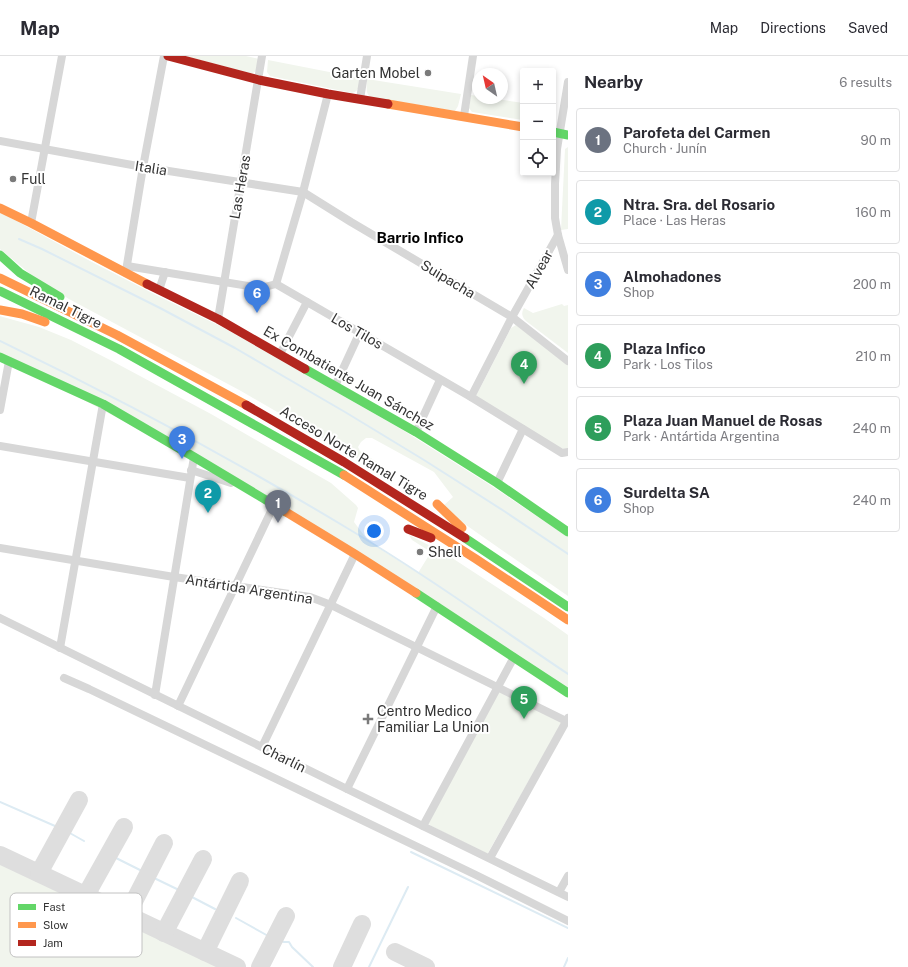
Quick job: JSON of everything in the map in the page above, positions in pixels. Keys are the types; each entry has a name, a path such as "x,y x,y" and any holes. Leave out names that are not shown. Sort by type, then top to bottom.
{"main road":[{"path":"168,56 259,80 328,94 520,126"},
{"name":"Ex Combatiente Juan Sánchez","path":"0,208 126,269 159,290 218,319 280,354 416,432 497,483 568,532"},
{"path":"0,255 21,273 117,335"},
{"name":"Ramal Tigre","path":"0,278 117,335"},
{"name":"Ramal Tigre","path":"0,291 119,349"},
{"path":"0,310 14,312 34,318 119,349"},
{"name":"Acceso Norte Ramal Tigre","path":"117,335 259,412 344,462 469,540 568,607"},
{"name":"Acceso Norte Ramal Tigre","path":"119,349 336,470 476,559 568,620"},
{"path":"4,359 103,404 194,457 355,554 568,693"},
{"path":"262,429 349,485"},
{"path":"344,462 385,478"},
{"path":"437,504 494,557"},
{"path":"408,529 476,559"}],"street":[{"path":"31,223 62,56"},
{"path":"164,56 126,269 165,272 261,288 276,284 303,192 328,94"},
{"name":"Las Heras","path":"218,319 262,56"},
{"path":"360,99 367,56"},
{"path":"464,116 472,56"},
{"name":"Alvear","path":"471,398 512,317 558,235 555,218 557,149 568,82"},
{"name":"Italia","path":"0,141 143,167 303,192"},
{"name":"Suipacha","path":"303,192 512,317 568,361"},
{"path":"558,235 568,270"},
{"path":"159,290 165,272"},
{"name":"Los Tilos","path":"276,284 360,332 562,453 568,452"},
{"path":"280,354 307,302"},
{"path":"335,386 360,332"},
{"path":"0,410 4,359"},
{"path":"416,432 440,380"},
{"path":"60,648 103,404"},
{"path":"497,483 523,429"},
{"path":"0,446 93,462 191,474 242,486"},
{"path":"155,695 194,457"},
{"path":"178,706 274,505"},
{"name":"Antártida Argentina","path":"0,548 174,577 310,597 331,605 567,720"},
{"path":"262,747 355,554"},
{"path":"347,789 436,606"},
{"name":"Charlín","path":"0,618 568,897"},
{"path":"423,826 514,657"},
{"path":"64,678 568,921"},
{"path":"490,858 567,720"},
{"path":"559,892 568,876"}],"shaded area":[{"path":"185,56 246,56 259,59 256,71 250,73"},
{"path":"268,60 360,78 359,87 352,93 270,76 267,72"},
{"path":"367,79 461,94 455,111 370,97 367,91"},
{"path":"471,95 472,104 508,104 508,101 520,103 520,120 472,112 469,108"},
{"path":"568,147 568,229 561,230 565,149"},
{"path":"0,212 90,261 222,327 401,429 487,483 568,537 568,596 452,515 443,506 453,497 434,472 372,438 366,438 358,447 360,451 383,466 386,474 384,474 241,391 69,299 34,277 0,249"},
{"path":"562,304 564,306 568,305 568,353 526,321 522,315 524,308 533,313"},
{"path":"0,316 39,327 71,340 211,414 331,483 358,508 354,522 369,542 418,573 431,552 412,540 409,535 446,554 544,618 568,635 568,690 276,503 0,355"},
{"path":"516,325 568,365 568,448 560,448 476,396 511,328"},
{"path":"499,691 562,722 488,853 486,853 431,826 429,822"},
{"path":"0,862 65,893 10,893 10,957 142,957 142,930 220,967 0,967"}],"waterway":[{"path":"19,239 160,308 235,348 424,460 568,554"},
{"path":"0,341 175,430 262,478 375,545 568,674"},
{"path":"0,802 55,826"},
{"path":"68,832 84,841"},
{"path":"411,852 568,928"},
{"path":"114,857 144,872"},
{"path":"152,877 181,891"},
{"path":"369,967 408,887"},
{"path":"190,896 215,909"},
{"path":"236,918 270,937"},
{"path":"280,941 289,942 292,947 313,967"},
{"path":"564,967 568,958"}],"taxiway":[{"path":"39,873 79,800"},
{"path":"87,893 124,827"},
{"path":"138,893 164,843"},
{"path":"0,855 80,893"},
{"path":"164,933 203,859"},
{"path":"205,952 240,881"},
{"path":"260,967 286,916"},
{"path":"142,922 237,967"},
{"path":"342,967 362,924"},
{"path":"395,952 426,967"}],"traffic: fast":[{"path":"556,133 568,135"},
{"path":"0,255 20,273 60,297"},
{"path":"0,291 119,349 344,475"},
{"path":"0,357 103,404 286,512"},
{"path":"305,369 416,432 497,483 568,532"},
{"path":"465,538 568,607"},
{"path":"416,593 568,693"}],"traffic: slow":[{"path":"388,104 520,126"},
{"path":"0,208 147,284"},
{"path":"0,278 117,335 246,405"},
{"path":"0,310 22,314 45,322"},
{"path":"344,475 476,559 568,620"},
{"path":"437,504 462,528"},
{"path":"286,512 416,593"}],"traffic: jam":[{"path":"168,56 259,80 388,104"},
{"path":"147,284 218,319 305,369"},
{"path":"246,405 344,462 465,538"},
{"path":"408,529 431,538"}],"place":[{"name":"Garten Mobel","path":"428,73"},
{"name":"Full","path":"13,179"},
{"name":"Surdelta SA","path":"257,313"},
{"name":"Plaza Infico","path":"524,384"},
{"name":"Almohadones","path":"182,459"},
{"name":"Ntra. Sra. del Rosario","path":"208,513"},
{"name":"Parofeta del Carmen","path":"278,523"},
{"name":"Shell","path":"420,552"},
{"name":"Centro Medico Familiar La Union","path":"368,719"},
{"name":"Plaza Juan Manuel de Rosas","path":"524,719"}],"district":[{"name":"Barrio Infico","path":"420,238"}]}
